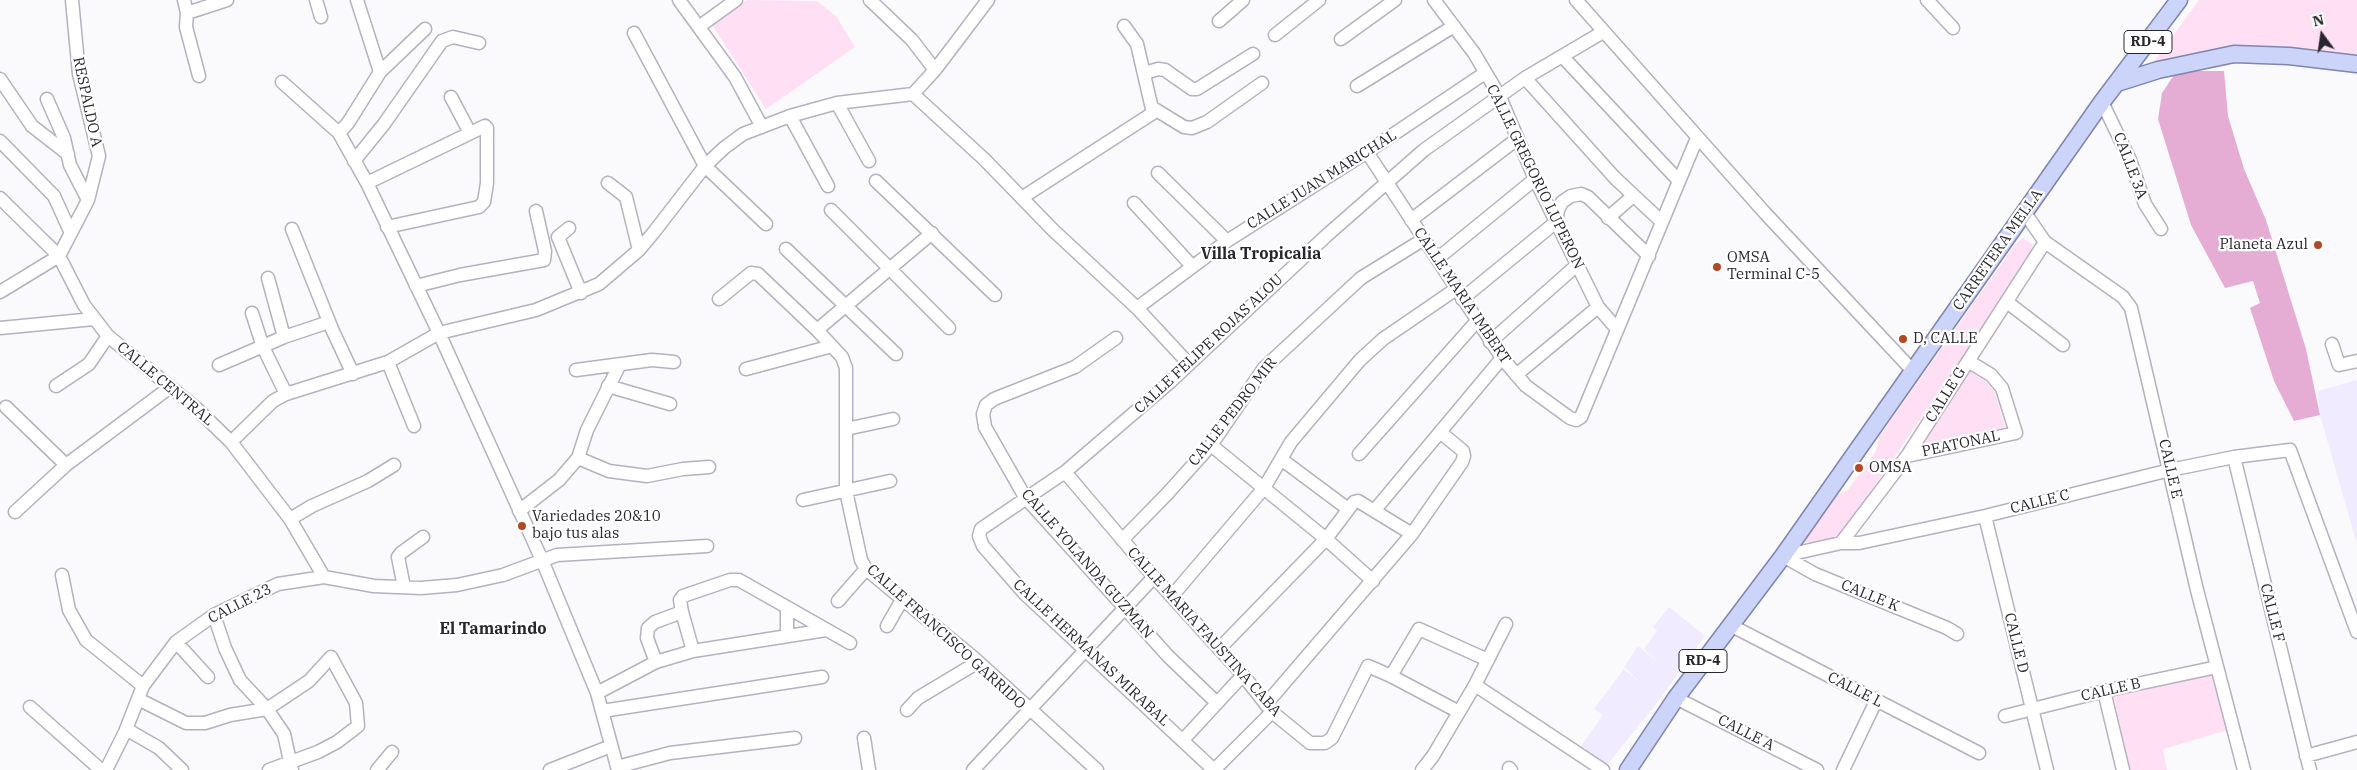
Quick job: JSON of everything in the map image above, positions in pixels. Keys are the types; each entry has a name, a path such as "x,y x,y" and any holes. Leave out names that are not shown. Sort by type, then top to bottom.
{"main road":[{"name":"CARRETERA MELLA","path":"1628,770 1676,698 1783,556 2102,102 2179,0"},
{"path":"2117,83 2158,70 2234,54 2289,56 2357,64"}],"street":[{"name":"RESPALDO A","path":"59,256 70,231 88,200 99,156 79,74 72,0"},
{"path":"199,76 186,27 185,6 227,0"},
{"path":"316,0 321,17"},
{"path":"358,0 380,72"},
{"path":"679,0 700,26 735,77 762,127"},
{"path":"700,26 736,0"},
{"path":"870,0 912,40 935,70"},
{"path":"231,442 273,400 286,394 388,362 439,333 536,310 600,284 639,250 705,166 724,148 744,134 790,116 837,103 912,94 935,70 988,0"},
{"path":"1218,21 1243,0"},
{"path":"1276,35 1319,0"},
{"path":"1342,39 1395,0"},
{"name":"CALLE GREGORIO LUPERON","path":"1434,0 1474,53 1499,95 1535,178 1598,307 1617,330"},
{"path":"1576,0 1765,213 1913,371"},
{"path":"1927,0 1954,28"},
{"path":"1024,197 1153,113 1137,44 1124,26"},
{"path":"1357,86 1454,26"},
{"path":"339,133 348,123 380,72 424,28"},
{"name":"CALLE FELIPE ROJAS ALOU","path":"981,529 1025,497 1065,472 1189,364 1386,182 1424,150 1499,95 1603,32"},
{"path":"634,33 705,166 766,224"},
{"path":"354,161 384,124 442,41 453,37 479,43"},
{"path":"1145,73 1158,69 1165,70 1195,90 1253,54"},
{"path":"1562,56 1679,181"},
{"name":"CALLE JUAN MARICHAL","path":"1137,308 1228,241 1367,152 1485,73"},
{"path":"1525,78 1634,196 1662,222"},
{"path":"0,79 32,126 68,154"},
{"path":"282,82 339,133 367,184 439,333 542,560 597,693 618,769 670,753 795,738"},
{"path":"1153,108 1184,127 1192,128 1207,122 1262,83"},
{"path":"912,94 1024,197 1053,230 1137,308 1189,364"},
{"path":"451,97 470,133"},
{"path":"47,99 88,200"},
{"name":"CALLE 3A","path":"2102,102 2130,160 2145,204 2161,229"},
{"path":"837,103 869,162"},
{"path":"790,116 828,186"},
{"path":"367,184 484,126 488,131 487,183 484,202 479,207 387,227"},
{"path":"1617,330 1697,138"},
{"path":"1411,220 1517,139"},
{"path":"0,140 54,196 70,231"},
{"name":"CALLE MARIA IMBERT","path":"1367,152 1502,358 1526,386 1570,418 1576,420 1581,417 1617,330"},
{"path":"1158,173 1228,241"},
{"path":"1437,260 1535,178"},
{"path":"876,181 932,233 994,295"},
{"path":"608,183 626,197 639,250"},
{"path":"1172,596 1264,488 1291,442 1360,360 1383,339 1459,294 1556,222 1558,210 1562,202 1571,196 1581,194 1588,197 1649,256"},
{"path":"1608,218 1634,196"},
{"name":"CALLE CENTRAL","path":"0,198 6,211 59,256 84,305 108,336 169,388 196,408 231,442 290,519 324,577"},
{"path":"1134,203 1192,266"},
{"path":"831,210 949,328"},
{"path":"416,286 460,275 544,260 545,252 536,211"},
{"name":"CALLE E","path":"2025,213 2044,242 2123,297 2131,308 2217,667 2244,770"},
{"path":"568,228 558,237 581,293"},
{"path":"292,229 329,322 353,374"},
{"path":"817,330 932,233"},
{"name":"CALLE PEDRO MIR","path":"1122,540 1211,445 1264,368 1362,278 1424,239"},
{"name":"CALLE G","path":"1841,543 1907,456 2044,242"},
{"path":"786,249 896,354"},
{"path":"0,292 59,256"},
{"path":"1490,342 1577,265"},
{"name":"CALLE FRANCISCO GARRIDO","path":"720,299 751,272 754,272 817,330 842,357 846,368 846,490 861,560 866,568 978,662 1097,770"},
{"path":"268,278 284,337"},
{"path":"2007,302 2063,345"},
{"path":"1516,376 1598,307"},
{"path":"252,313 263,347 286,394"},
{"path":"0,328 94,319"},
{"path":"1359,454 1477,321"},
{"path":"219,365 284,337 329,322"},
{"path":"56,386 88,364 108,336"},
{"name":"CALLE YOLANDA GUZMAN","path":"1116,338 1075,367 1007,393 986,405 983,414 985,428 1025,497 1168,656 1217,703"},
{"path":"2332,344 2339,365 2357,361"},
{"path":"746,369 832,346"},
{"path":"1374,510 1502,358"},
{"path":"576,370 619,366 652,360 674,362"},
{"name":"PEATONAL","path":"1907,456 2016,433 2002,388 1991,374 1968,361"},
{"path":"388,362 414,426"},
{"path":"519,511 559,480 578,458 587,430 619,366"},
{"path":"608,386 670,404"},
{"path":"15,512 66,465 169,388"},
{"path":"6,407 66,465"},
{"path":"846,429 893,419"},
{"path":"1214,770 1269,708 1412,534 1464,456 1463,451 1440,432"},
{"path":"1211,445 1326,539 1373,581"},
{"name":"CALLE C","path":"1783,556 1841,543 1859,543 1985,516 2170,470 2234,457 2290,450 2294,455 2355,618"},
{"name":"CALLE F","path":"2234,457 2310,770"},
{"path":"578,458 609,471 647,476 708,466"},
{"path":"1282,459 1348,509"},
{"path":"290,519 312,506 368,481 394,465"},
{"name":"CALLE MARIA FAUSTINA CABA","path":"1065,472 1269,708 1310,743 1325,743 1332,738 1366,666 1391,676 1459,712"},
{"path":"803,500 890,481"},
{"path":"1219,649 1326,539 1348,509 1358,501 1412,534"},
{"name":"CALLE D","path":"1985,516 2047,770"},
{"name":"CALLE HERMANAS MIRABAL","path":"981,529 979,536 983,546 1025,594 1214,770"},
{"path":"404,587 398,558 400,553 423,538"},
{"name":"CALLE 23","path":"106,770 143,686 176,642 214,615 278,584 324,577 374,586 457,585 503,575 557,555 707,546"},
{"name":"CALLE K","path":"1783,556 1815,574 1947,628 1957,634"},
{"path":"838,601 866,568"},
{"path":"62,575 69,610 86,640 143,686"},
{"path":"977,769 1154,577"},
{"path":"693,651 680,604 683,596 730,580 739,580 850,643"},
{"path":"887,626 903,598"},
{"path":"787,608 787,636"},
{"path":"656,662 648,638 648,628 656,622 682,612"},
{"path":"214,615 225,648 240,680 267,709 284,734 292,765"},
{"path":"2355,618 2357,632"},
{"path":"1422,770 1433,756 1475,685 1506,624"},
{"name":"CALLE L","path":"1730,626 1980,754"},
{"path":"1391,676 1416,630 1419,629 1488,660"},
{"path":"597,693 656,662 693,651 826,630"},
{"path":"176,642 208,677"},
{"path":"138,700 186,723 205,723 230,715 267,709 309,681 324,662 331,657 356,703 358,726 337,742 292,765 269,770"},
{"path":"907,710 918,698 978,662"},
{"name":"CALLE B","path":"2005,716 2104,691 2217,667"},
{"path":"1182,740 1243,676"},
{"path":"602,711 822,677"},
{"path":"1475,685 1603,770"},
{"path":"2104,691 2123,770"},
{"name":"CALLE A","path":"1676,698 1817,770"},
{"path":"1843,770 1876,701"},
{"path":"30,707 101,770"},
{"path":"126,728 159,748 182,770"},
{"path":"864,738 869,770"},
{"path":"2306,756 2357,742"},
{"path":"550,770 611,746"},
{"path":"377,770 392,752"}],"shaded area":[{"path":"747,0 817,1 836,16 855,47 766,109 709,20"},
{"path":"2199,0 2357,0 2357,57 2246,47 2153,63"},
{"path":"2196,71 2224,71 2228,116 2244,169 2266,220 2306,349 2320,415 2294,421 2274,381 2250,308 2260,303 2253,281 2225,288 2191,225 2158,119 2162,93 2174,75"},
{"path":"2023,238 2033,245 2032,255 1839,538 1816,543 1806,542 1805,539 1837,495 1848,490 1876,451 1879,437 2017,242"},
{"path":"1968,370 1984,380 1994,390 2005,427 1916,448"},
{"path":"2357,380 2357,544 2320,415 2318,391"},
{"path":"1669,607 1705,636 1660,699 1607,765 1581,746 1603,715 1594,709 1624,669 1645,686 1624,667 1638,646 1662,665 1644,649 1657,631 1653,627"},
{"path":"2213,670 2228,730 2163,749 2167,770 2130,770 2113,694"}],"place":[{"name":"Planeta Azul","path":"2318,245"},
{"name":"OMSA Terminal C-5","path":"1717,267"},
{"name":"D, CALLE","path":"1903,339"},
{"name":"OMSA","path":"1859,468"},
{"name":"Variedades 20&10 bajo tus alas","path":"522,526"}],"district":[{"name":"Villa Tropicalia","path":"1261,254"},
{"name":"El Tamarindo","path":"493,629"}]}
